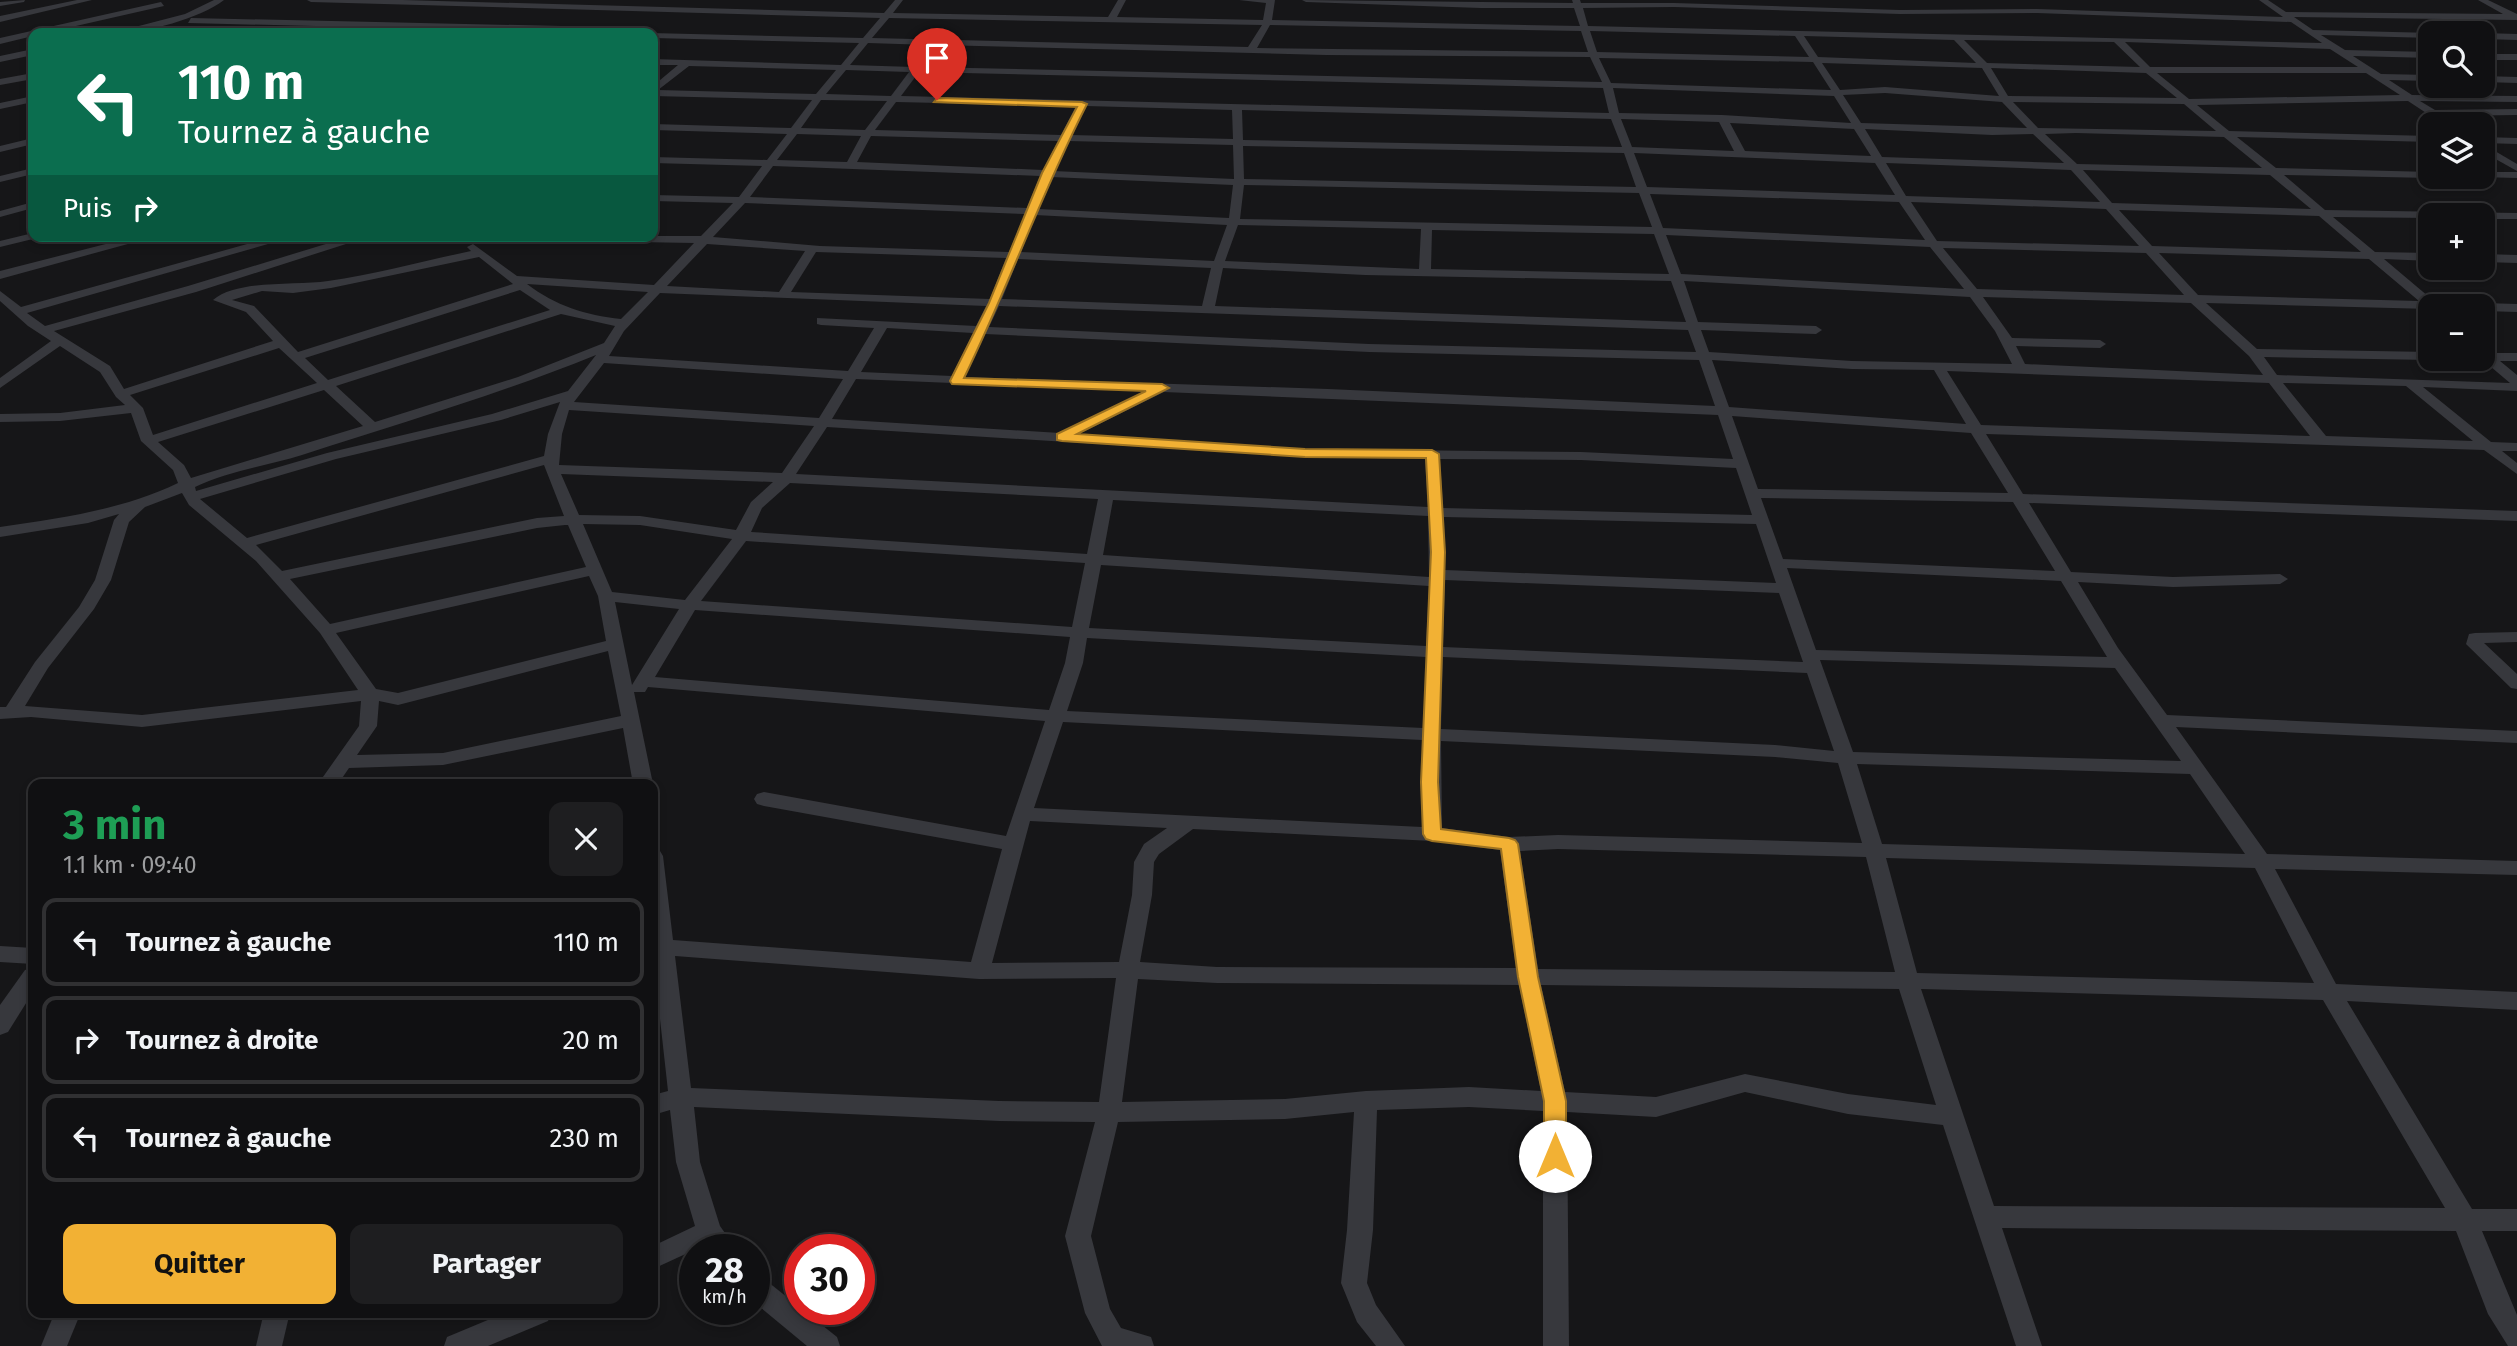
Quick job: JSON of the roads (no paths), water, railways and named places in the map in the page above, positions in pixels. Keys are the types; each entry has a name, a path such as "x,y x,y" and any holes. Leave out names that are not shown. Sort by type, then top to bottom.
{"street":[{"path":"0,4 21,0"},
{"path":"0,19 88,0"},
{"path":"148,0 190,18 192,25 199,28"},
{"path":"190,18 220,0"},
{"path":"311,0 449,4 560,3 714,11 1728,31 2330,47"},
{"path":"643,7 653,0"},
{"path":"714,11 730,0"},
{"path":"642,779 606,596 571,519 551,464 568,400 623,323 743,199 818,98 900,0"},
{"path":"1111,20 1122,0"},
{"path":"1243,0 1270,0 1267,23 1251,50"},
{"path":"1306,0 1711,6 1902,15 2037,11 2286,17 2517,18"},
{"path":"2263,0 2429,112"},
{"path":"2482,0 2517,18"},
{"path":"1419,2 1420,27 1428,53"},
{"path":"1577,3 1594,57 1607,84 1615,116 1676,277 1846,758 1908,979 2029,1346"},
{"path":"59,28 161,4"},
{"path":"438,11 449,4"},
{"path":"564,28 591,6"},
{"path":"1711,6 1728,31"},
{"path":"141,28 190,18 473,28"},
{"path":"412,28 426,19"},
{"path":"1915,28 1924,38"},
{"path":"2310,32 2418,35"},
{"path":"1798,34 1861,127 1934,244 2008,342 2020,368"},
{"path":"0,42 28,35"},
{"path":"658,36 1594,57 1720,57 2149,71 2367,71"},
{"path":"2495,36 2517,37"},
{"path":"658,88 715,37"},
{"path":"1957,38 1985,66 2005,99 2035,131 2074,167 2195,300 2254,353 2304,420 2324,442"},
{"path":"2118,40 2149,71 2418,294"},
{"path":"0,42 16,56"},
{"path":"850,165 869,131 937,42"},
{"path":"0,59 28,53"},
{"path":"2340,53 2418,55"},
{"path":"2495,57 2517,57"},
{"path":"658,62 918,69 1411,96 1615,116 1722,118 1861,127 2418,139"},
{"path":"0,82 28,77"},
{"path":"2379,78 2418,78"},
{"path":"2495,79 2517,80"},
{"path":"658,92 1237,108 1607,84 1838,93 1885,90 2005,99 2266,103 2517,99"},
{"path":"0,106 28,100"},
{"path":"956,381 995,303 1047,173 1082,104"},
{"path":"1208,308 1218,265 1234,222 1239,182 1237,108"},
{"path":"2495,112 2517,112"},
{"path":"1722,118 1741,154"},
{"path":"658,127 1406,148 1546,147 2074,167 2418,175"},
{"path":"2495,141 2517,141"},
{"path":"0,149 28,142"},
{"path":"2495,154 2517,168"},
{"path":"658,160 850,165 1239,182 1643,189 2320,213 2517,216"},
{"path":"2504,160 2517,160"},
{"path":"0,179 28,172"},
{"path":"2495,175 2517,175"},
{"path":"658,198 1033,210 1234,222 1657,231 1934,244 2418,257"},
{"path":"0,214 28,206"},
{"path":"1425,272 1427,225"},
{"path":"0,244 28,237"},
{"path":"658,239 1218,265 1803,281 1971,293 2418,306"},
{"path":"0,275 128,242"},
{"path":"19,311 268,242"},
{"path":"43,330 344,242"},
{"path":"467,242 516,282 559,311 585,319 623,323"},
{"path":"783,295 813,248"},
{"path":"372,427 324,385 250,309 219,300 261,287 293,289 331,284 481,253"},
{"path":"2495,258 2517,259"},
{"path":"297,356 516,282 995,303 1816,330"},
{"path":"0,295 43,330 100,363 121,394 136,408 148,441 179,468 203,511 246,543 326,631 370,694 368,726 332,779"},
{"path":"2495,307 2517,308"},
{"path":"148,441 559,311"},
{"path":"821,321 1369,348 1703,356 1938,368 2020,368 2276,380 2517,387"},
{"path":"629,713 642,681 689,606 742,536 746,522 756,505 786,478 883,324"},
{"path":"0,384 61,340"},
{"path":"2008,342 2100,344"},
{"path":"121,394 281,343"},
{"path":"190,492 215,473 283,456 604,353 850,376 1723,411 1975,429 2517,447"},
{"path":"2254,353 2418,356"},
{"path":"2495,356 2517,357"},
{"path":"2495,364 2517,382"},
{"path":"1938,368 2120,663 2192,768 2260,859 2329,990 2464,1218 2501,1314 2517,1337"},
{"path":"2409,382 2517,470"},
{"path":"1062,437 1162,388"},
{"path":"0,532 58,525 568,400 822,422 1305,453 1581,456 1741,464"},
{"path":"0,418 60,417 136,408"},
{"path":"1432,454 1437,579 1430,782 1432,834"},
{"path":"246,543 551,464 1436,512 1762,520"},
{"path":"1752,493 2018,498 2517,516"},
{"path":"979,971 1023,814 1074,663 1106,496"},
{"path":"6,712 86,609 103,580 122,520 140,504"},
{"path":"276,577 537,523 571,519 650,520 742,536 1093,561 1437,579 1786,588"},
{"path":"1777,563 2174,582 2280,579"},
{"path":"326,631 595,570"},
{"path":"606,596 689,606 1080,633 1434,652 1812,662 2120,663"},
{"path":"2517,637 2475,638 2475,644 2517,684"},
{"path":"6,712 69,713 142,721 370,694 398,699 615,644"},
{"path":"642,681 1056,716 1775,751 1846,758 2192,768"},
{"path":"344,762 443,759 492,751 629,713"},
{"path":"2161,721 2517,737"},
{"path":"764,799 1014,844"},
{"path":"1023,814 1432,834 1509,844 1558,842 2517,868"},
{"path":"1141,1346 1112,1338 1098,1313 1078,1236 1109,1112 1128,970 1142,895 1144,862 1151,849 1191,821"},
{"path":"1509,844 1528,977 1555,1101 1556,1346"},
{"path":"714,1234 688,1162 659,948 979,971 1128,970 1217,975 1908,979 2329,990 2517,1001"},
{"path":"0,954 28,956"},
{"path":"0,1026 28,982"},
{"path":"658,1104 681,1097 999,1111 1109,1112 1285,1109 1366,1101 1469,1097 1656,1107 1745,1083 1848,1104 1954,1117"},
{"path":"1366,1101 1360,1230 1354,1283 1366,1313 1392,1346"},
{"path":"1986,1217 2517,1220"},
{"path":"658,1257 679,1251"},
{"path":"770,1299 827,1346"},
{"path":"54,1346 66,1318"},
{"path":"269,1346 276,1318"},
{"path":"457,1346 525,1318"}]}
